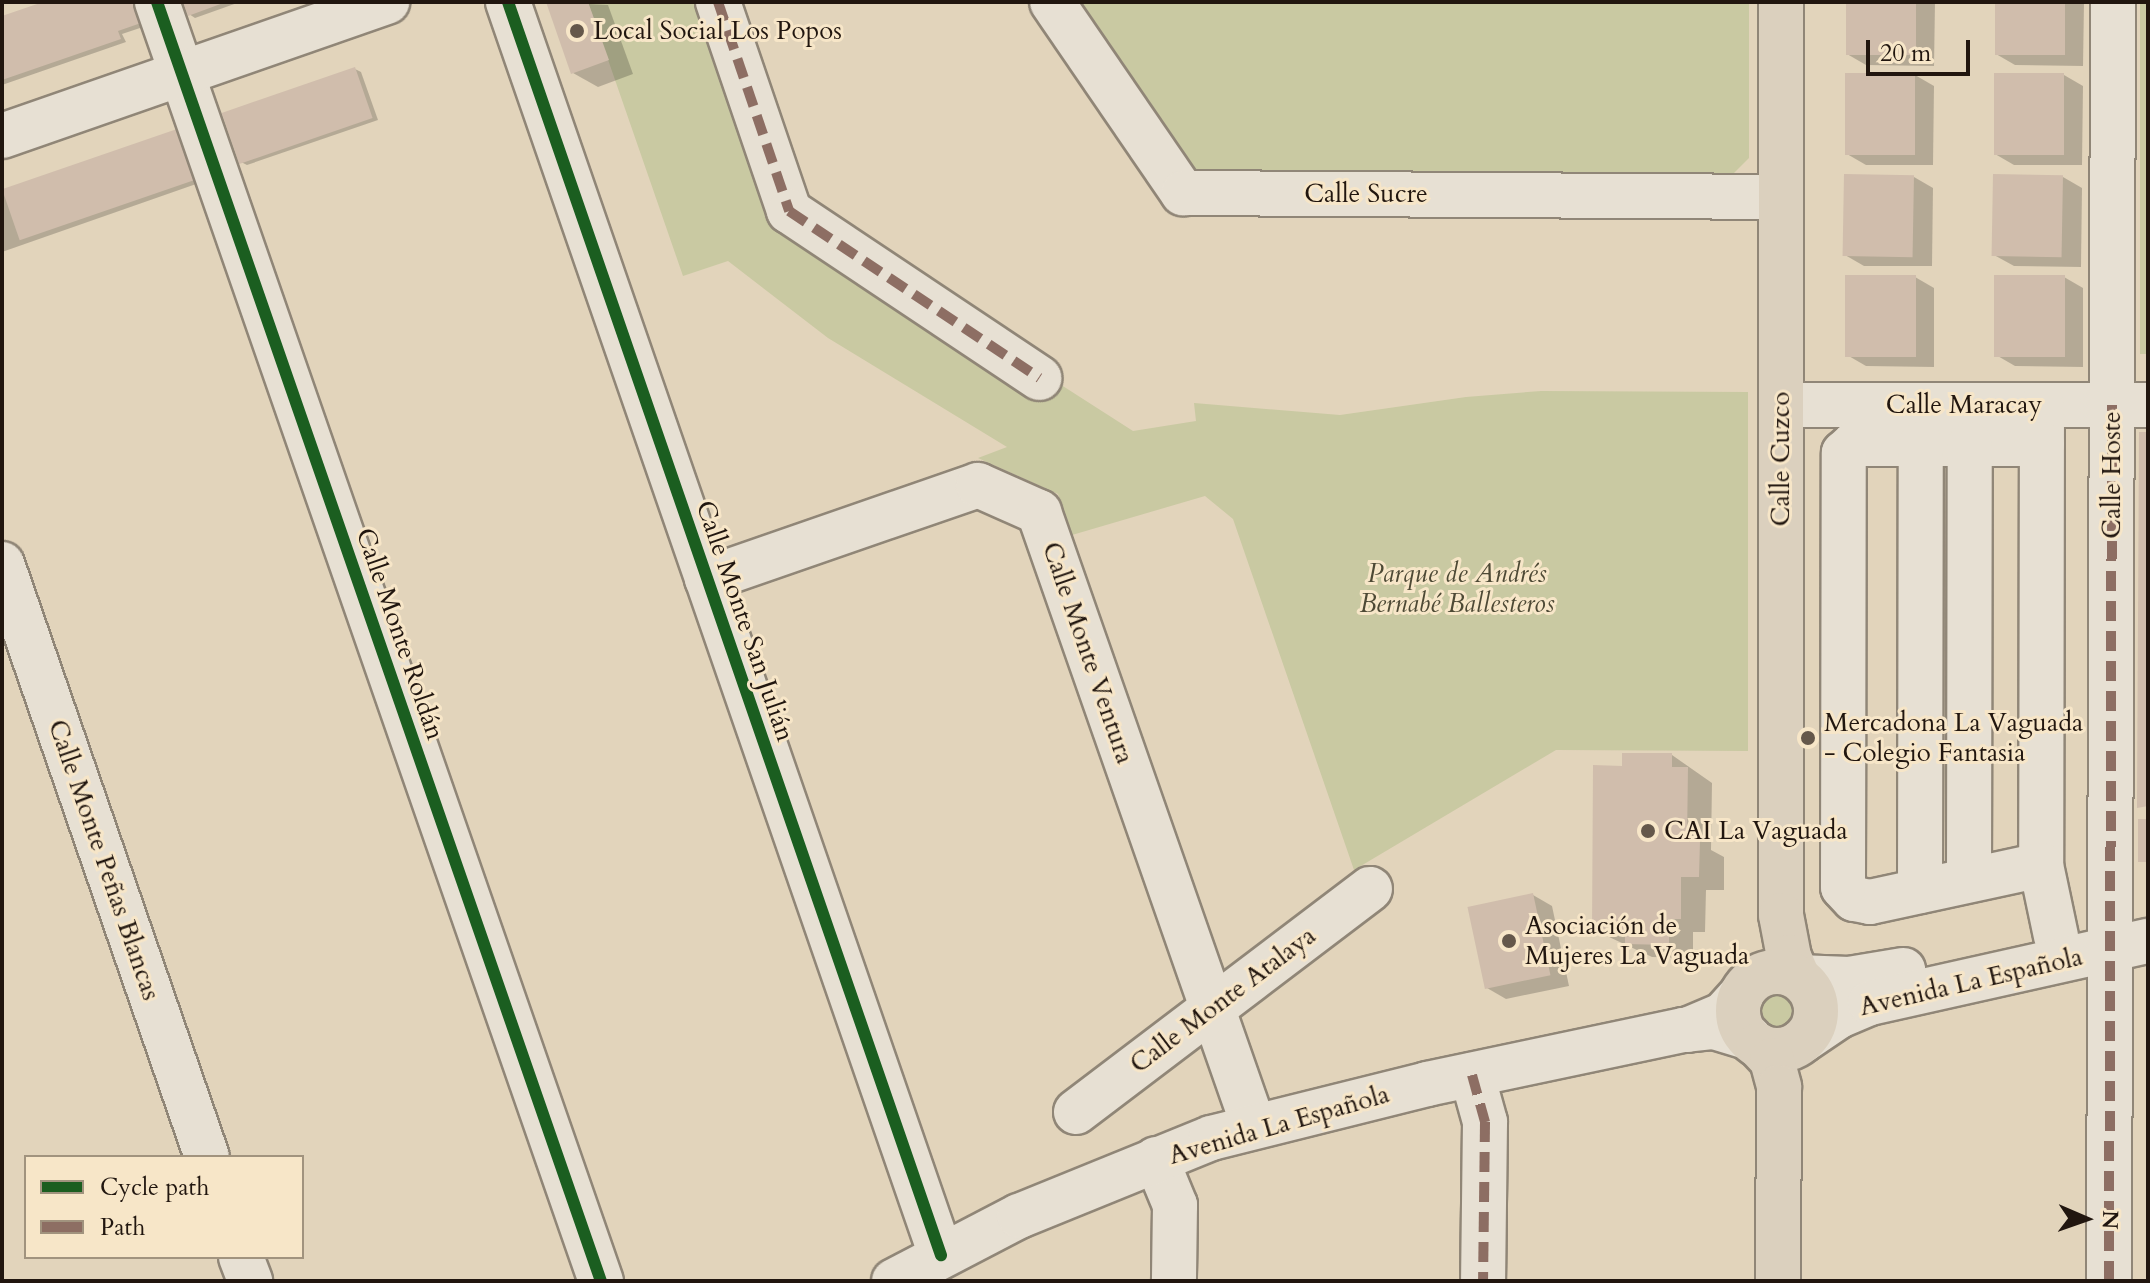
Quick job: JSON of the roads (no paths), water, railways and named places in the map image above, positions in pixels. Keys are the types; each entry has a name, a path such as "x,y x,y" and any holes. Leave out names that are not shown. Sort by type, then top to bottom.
{"main road":[{"name":"Calle Cuzco","path":"1781,2 1781,915 1789,957 1798,977"},
{"name":"Calle Cuzco","path":"1745,989 1761,972 1774,950 1781,915"},
{"path":"1778,1281 1779,1087 1786,1059 1816,1021 1817,1008 1814,995 1798,977 1779,971 1758,977 1745,989 1739,1017 1753,1041 1772,1060 1779,1087"},
{"path":"1753,1041 1781,1050 1802,1041"}],"street":[{"name":"Calle Monte Roldán","path":"157,2 601,1281"},
{"path":"2,136 387,2"},
{"name":"Calle Monte San Julián","path":"508,2 941,1255"},
{"path":"718,2 789,211 1039,378"},
{"name":"Calle Sucre","path":"1052,2 1183,193 1780,197"},
{"name":"Calle Hoste","path":"2109,1281 2130,933 2130,405 2113,2"},
{"name":"Calle Maracay","path":"1781,405 2042,425 2130,405"},
{"path":"2041,865 1870,902 1854,899 1843,887 1844,453 1854,444 1970,444 2042,425 2041,865 2056,936"},
{"path":"1920,891 1921,444"},
{"path":"1969,880 1970,444"},
{"name":"Calle Monte Ventura","path":"707,579 978,485 1039,512 1254,1127"},
{"name":"Calle Monte Peñas Blancas","path":"2,564 206,1155"},
{"name":"Calle Monte Atalaya","path":"1076,1112 1370,889"},
{"name":"Avenida La Española","path":"1798,977 1866,977 2056,936 2130,933"},
{"name":"Avenida La Española","path":"1802,1041 1839,1016 1870,1003 2130,933"},
{"name":"Avenida La Española","path":"1684,1030 1723,1015 1745,989"},
{"name":"Avenida La Española","path":"894,1281 1019,1216 1211,1138 1472,1075 1684,1030 1714,1027 1753,1041"},
{"path":"1472,1075 1485,1122 1483,1281"},
{"path":"1156,1159 1175,1205 1174,1281"},
{"path":"242,1259 250,1281"}],"place":[{"name":"Local Social Los Popos","path":"577,31"},
{"name":"Mercadona La Vaguada - Colegio Fantasia","path":"1808,738"},
{"name":"CAI La Vaguada","path":"1648,831"},
{"name":"Asociación de Mujeres La Vaguada","path":"1509,941"}],"park label":[{"name":"Parque de Andrés Bernabé Ballesteros","path":"1457,589"}]}
